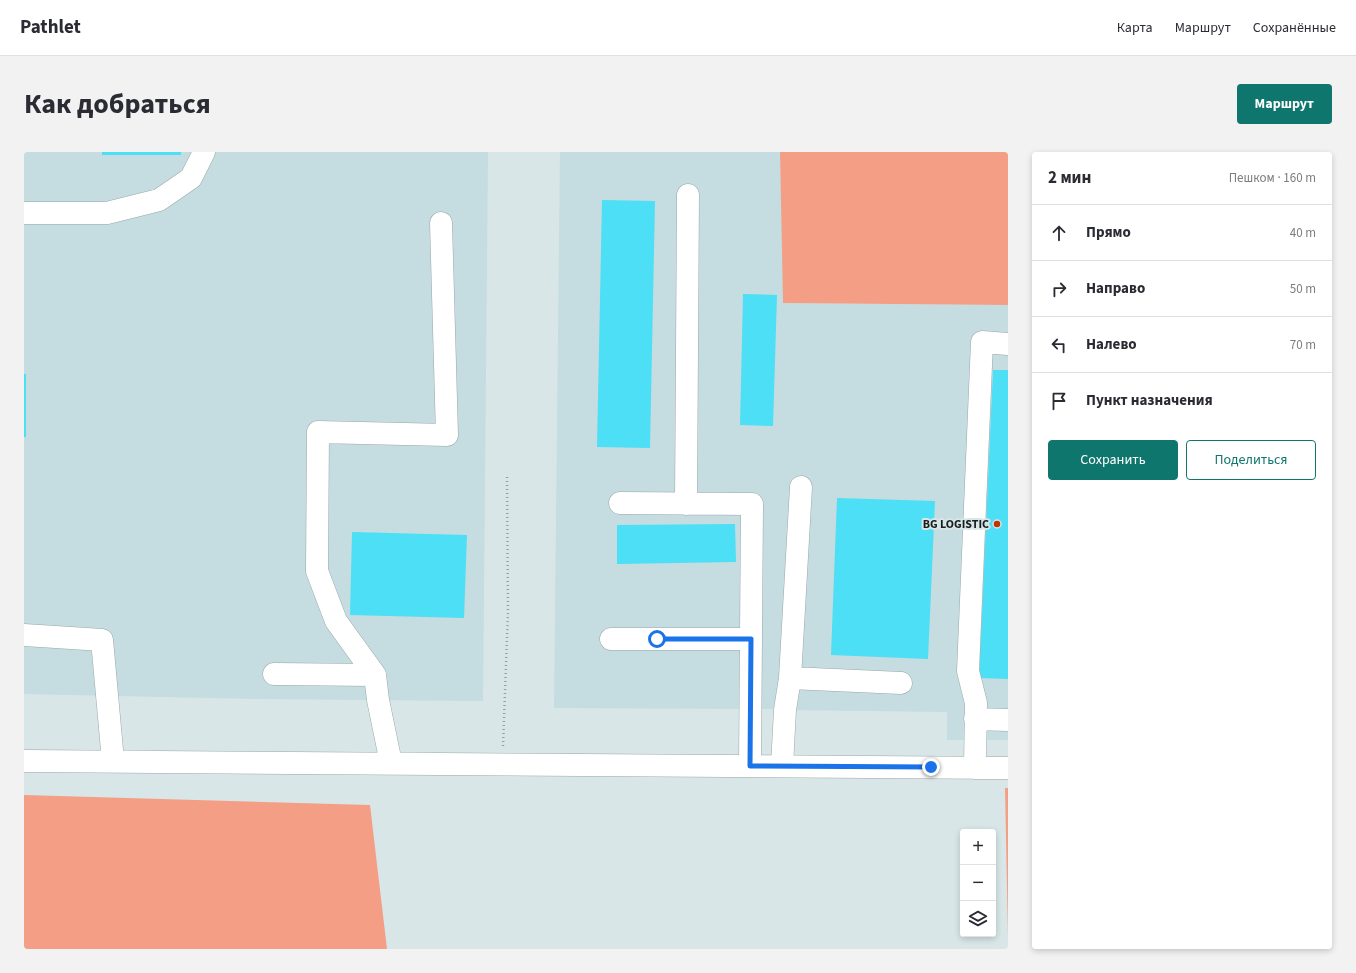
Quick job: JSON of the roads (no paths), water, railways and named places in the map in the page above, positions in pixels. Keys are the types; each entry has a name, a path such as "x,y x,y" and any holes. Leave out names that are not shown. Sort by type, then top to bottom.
{"street":[{"path":"24,213 107,213 159,200 191,178 204,152"},
{"path":"686,504 688,195"},
{"path":"391,764 378,700 375,675 336,621 317,571 318,432 447,435 441,223"},
{"path":"975,768 976,703 968,670 982,342 1008,344"},
{"path":"782,766 785,710 790,678 801,487"},
{"path":"620,503 752,504 750,766"},
{"path":"24,635 102,640 113,761"},
{"path":"610,638 751,639"},
{"path":"274,674 375,675"},
{"path":"790,678 901,683"},
{"path":"975,719 1008,720"},
{"path":"24,761 1008,768"}],"place":[{"name":"BG LOGISTIC","path":"997,524"}]}
